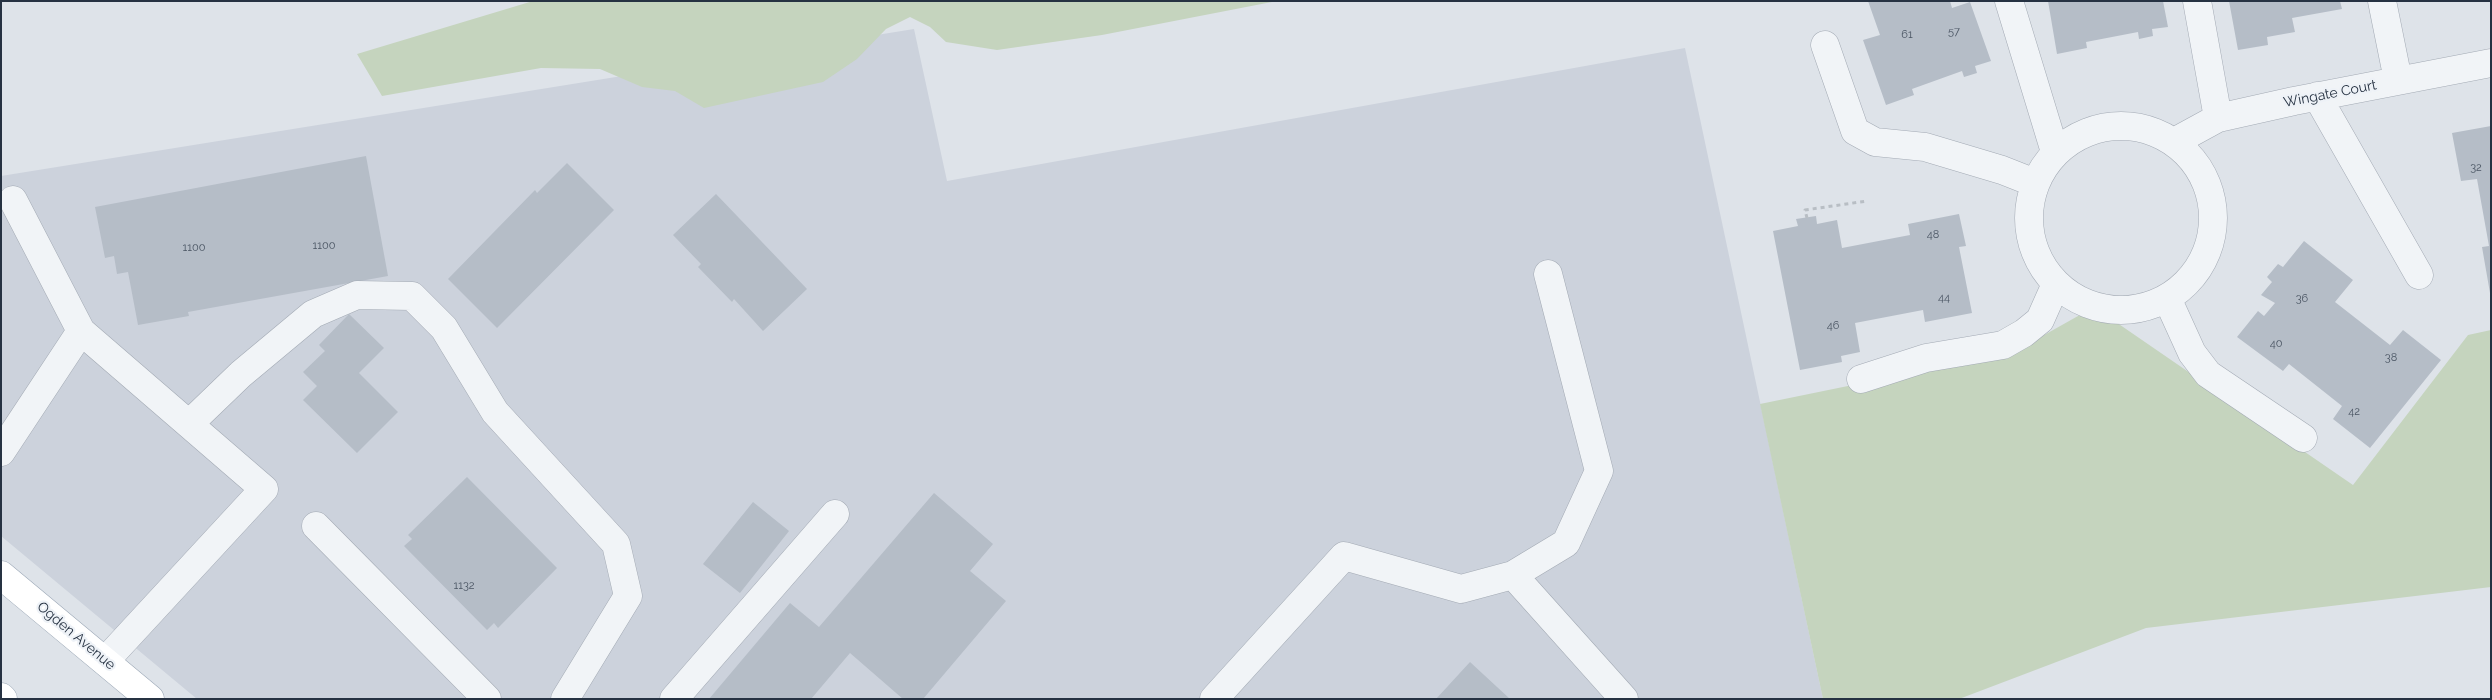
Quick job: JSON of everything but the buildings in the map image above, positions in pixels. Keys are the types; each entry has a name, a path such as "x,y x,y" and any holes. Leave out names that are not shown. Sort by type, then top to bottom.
{"main road":[{"name":"Ogden Avenue","path":"1,574 106,660 150,699"}],"street":[{"path":"2009,1 2055,152"},
{"path":"2197,1 2218,118"},
{"path":"2382,1 2398,80"},
{"path":"1825,45 1855,131 1875,142 1925,147 2002,170 2035,183"},
{"name":"Wingate Court","path":"2174,142 2218,118 2317,96 2491,63"},
{"path":"2317,96 2419,275"},
{"path":"2126,125 2151,130 2174,142 2194,160 2207,183 2214,209 2212,235 2204,260 2188,282 2167,298 2144,308 2119,311 2094,306 2074,297 2056,284 2040,262 2030,236 2028,209 2035,183 2044,166 2055,152 2076,136 2100,127 2126,125"},
{"path":"13,200 81,331 264,489 106,660"},
{"path":"1214,699 1344,556 1462,589 1513,575 1566,543 1599,470 1548,274"},
{"path":"1861,380 1926,358 2003,344 2024,333 2040,320 2056,284"},
{"path":"189,424 241,374 313,314 357,295 412,296 444,328 495,412 616,544 628,596 565,699"},
{"path":"2167,298 2192,353 2208,374 2303,438"},
{"path":"1,452 81,331"},
{"path":"674,699 835,514"},
{"path":"316,526 487,699"},
{"path":"1513,575 1624,699"}],"path":[{"path":"1807,218 1806,210 1867,201"}],"shaded area":[{"path":"914,29 947,181 1685,48 1823,699 197,699 1,536 1,176"}],"green space":[{"path":"533,1 1277,1 1102,35 997,50 946,42 930,27 910,17 886,29 857,59 823,82 704,108 675,91 642,87 600,69 541,68 382,96 357,54"},
{"path":"2094,307 2353,485 2468,335 2491,330 2491,587 2146,628 1959,699 1823,699 1760,404 2014,352"}]}
